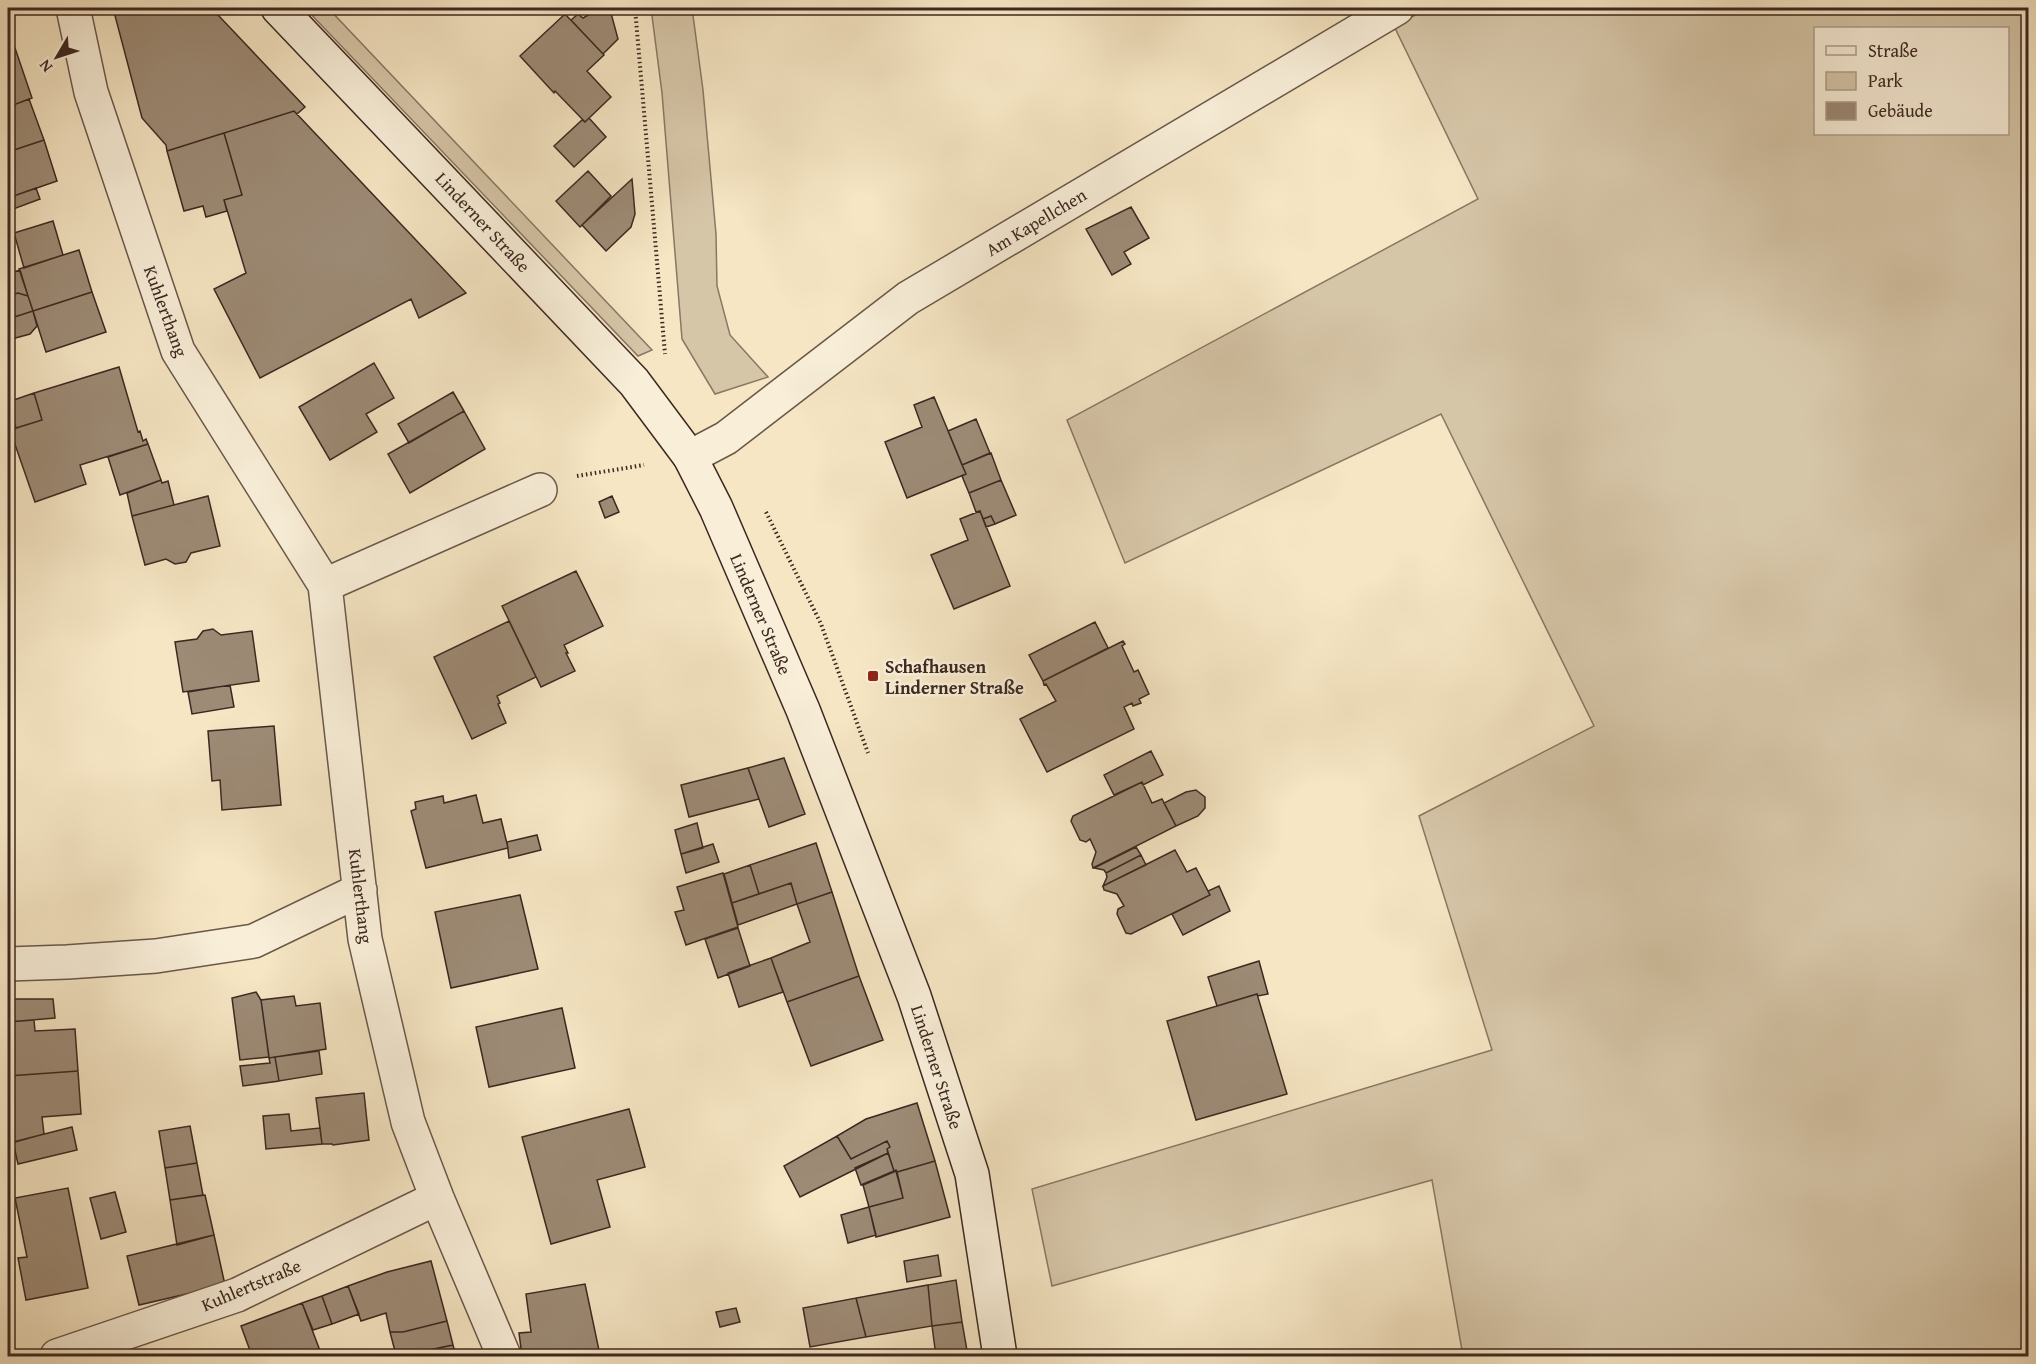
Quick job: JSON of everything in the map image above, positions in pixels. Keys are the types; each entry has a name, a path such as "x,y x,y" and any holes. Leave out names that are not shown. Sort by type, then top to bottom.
{"street":[{"name":"Kuhlerthang","path":"73,8 91,92 178,351 325,585 365,939 408,1122 437,1198 504,1356"},
{"name":"Linderner Straße","path":"279,8 634,382 690,457 716,508 802,710 914,996 972,1174 1000,1356"},
{"name":"Am Kapellchen","path":"690,457 726,438 908,298 1397,8"},
{"path":"325,585 540,490"},
{"path":"8,964 156,956 254,941 360,890"},
{"name":"Kuhlertstraße","path":"57,1356 237,1295 437,1198"}],"path":[{"path":"634,382 666,358 635,8"},
{"path":"540,490 565,478 690,457"}],"green space":[{"path":"305,8 328,8 652,350 638,356"},
{"path":"651,8 692,8 703,90 716,234 717,286 730,335 768,377 715,394 682,339 662,93"},
{"path":"1429,8 2028,8 2028,1356 1463,1356 1432,1180 1052,1286 1032,1189 1492,1050 1419,816 1594,726 1441,414 1125,563 1067,420 1478,199 1394,26"}],"building":[{"path":"113,8 207,8 219,16 305,107 297,114 294,111 167,151 166,145 142,118"},
{"path":"600,8 607,8 611,13 618,39 603,54 571,20 578,14 583,18"},
{"path":"565,14 604,55 587,71 611,97 585,122 520,56"},
{"path":"15,48 32,98 8,107 8,50"},
{"path":"29,99 44,140 8,152 8,107"},
{"path":"294,111 466,293 419,318 411,299 260,378 214,289 246,273 224,200 242,195 224,133"},
{"path":"589,118 606,137 574,167 554,146 582,120 585,122"},
{"path":"224,133 242,195 224,200 227,211 206,217 203,206 184,211 167,151"},
{"path":"44,140 57,181 8,198 8,152"},
{"path":"588,171 611,196 580,227 556,201"},
{"path":"632,179 635,214 631,227 606,251 582,225"},
{"path":"36,188 40,199 8,211 8,198"},
{"path":"1131,207 1149,238 1124,252 1131,264 1112,275 1086,229"},
{"path":"53,221 63,255 24,268 14,233"},
{"path":"79,250 92,292 33,311 19,269"},
{"path":"20,270 28,296 18,293 8,296 8,274"},
{"path":"92,292 106,332 46,352 33,311"},
{"path":"18,293 28,296 33,311 8,319 8,296"},
{"path":"33,311 37,326 30,334 8,340 8,319"},
{"path":"374,363 394,398 366,414 377,432 330,460 299,407"},
{"path":"119,367 138,432 140,431 143,441 146,439 148,444 80,465 86,484 35,502 10,430 42,420 34,393"},
{"path":"453,392 464,411 409,443 398,424"},
{"path":"34,393 42,420 16,428 8,402"},
{"path":"934,397 966,474 907,498 885,442 922,427 914,405"},
{"path":"464,411 485,449 410,493 388,454"},
{"path":"976,419 990,453 962,465 948,431"},
{"path":"148,444 161,480 120,495 108,457"},
{"path":"991,453 1001,480 969,493 962,476 966,474 962,465"},
{"path":"161,480 162,483 168,481 174,505 132,516 127,493"},
{"path":"1001,480 1016,515 995,524 991,516 983,519 980,511 976,512 969,493"},
{"path":"208,496 220,546 191,553 186,562 175,564 166,559 145,565 132,516"},
{"path":"612,496 619,512 605,518 599,502"},
{"path":"980,511 1010,586 954,609 931,555 968,540 960,519"},
{"path":"991,516 995,524 986,527 983,519"},
{"path":"576,571 603,626 564,645 575,671 541,687 502,606"},
{"path":"509,621 536,677 497,696 506,723 472,739 434,657"},
{"path":"1095,622 1108,648 1043,681 1029,655"},
{"path":"213,629 221,635 252,631 259,681 183,692 175,642 197,639 203,631"},
{"path":"1123,641 1125,644 1122,646 1134,672 1138,670 1149,694 1139,699 1141,703 1133,706 1132,703 1124,707 1134,729 1047,772 1020,719 1056,701 1043,681"},
{"path":"230,685 234,707 192,714 188,692"},
{"path":"274,726 281,805 222,810 220,780 212,781 208,731"},
{"path":"1151,751 1163,775 1114,795 1104,775"},
{"path":"784,758 805,814 769,827 748,768"},
{"path":"748,768 759,799 689,817 681,785"},
{"path":"1142,782 1152,803 1162,799 1176,826 1093,868 1096,852 1090,839 1086,842 1080,840 1071,821 1073,816"},
{"path":"1196,790 1205,797 1205,808 1198,816 1176,826 1164,803 1186,792"},
{"path":"476,795 483,823 501,819 508,848 426,868 411,811 416,809 415,802 443,796 444,803"},
{"path":"697,823 703,848 681,854 675,830"},
{"path":"537,835 541,850 509,858 507,842"},
{"path":"816,843 832,892 797,904 791,883 759,894 750,865"},
{"path":"713,844 719,862 686,873 681,854"},
{"path":"1136,847 1141,855 1106,873 1104,870 1094,868"},
{"path":"1175,850 1187,872 1196,868 1210,895 1131,934 1126,933 1117,914 1118,909 1124,906 1117,894 1104,890 1103,886"},
{"path":"1141,855 1146,865 1103,886 1107,877 1106,873"},
{"path":"750,865 759,894 732,903 724,874"},
{"path":"723,873 738,927 686,945 675,912 684,910 677,887"},
{"path":"791,883 797,904 738,925 732,903"},
{"path":"1219,886 1230,911 1183,935 1172,914 1210,895 1208,891"},
{"path":"832,892 859,976 787,1002 771,958 810,942 797,904"},
{"path":"520,895 538,969 451,988 435,912"},
{"path":"738,928 750,966 718,978 705,939"},
{"path":"771,958 783,992 739,1007 728,973"},
{"path":"1259,961 1268,994 1258,996 1257,994 1217,1006 1208,977"},
{"path":"859,976 883,1040 811,1066 787,1002"},
{"path":"256,992 261,1000 269,1057 240,1060 232,998"},
{"path":"1257,994 1287,1094 1196,1120 1167,1021"},
{"path":"294,996 296,1006 320,1003 326,1049 269,1058 261,1000"},
{"path":"8,999 53,999 55,1018 8,1022"},
{"path":"562,1008 575,1068 489,1087 476,1027"},
{"path":"34,1020 35,1031 75,1029 78,1071 8,1076 8,1022"},
{"path":"319,1051 322,1074 279,1081 275,1057"},
{"path":"275,1057 279,1081 243,1086 240,1066 270,1063 269,1058"},
{"path":"78,1071 81,1114 42,1117 44,1134 8,1144 8,1076"},
{"path":"364,1093 369,1140 333,1145 322,1144 316,1098"},
{"path":"917,1103 935,1161 894,1171 887,1149 890,1147 887,1141 851,1159 837,1136 866,1119"},
{"path":"629,1109 645,1167 597,1180 610,1227 551,1244 522,1137"},
{"path":"289,1114 291,1131 320,1128 322,1144 266,1149 263,1116"},
{"path":"190,1126 197,1163 165,1168 159,1131"},
{"path":"72,1127 77,1150 18,1164 13,1142"},
{"path":"837,1136 851,1159 887,1141 890,1147 887,1149 888,1153 800,1197 784,1166"},
{"path":"888,1153 894,1171 861,1185 855,1168"},
{"path":"935,1161 950,1217 876,1237 869,1207 903,1198 897,1172"},
{"path":"197,1163 203,1195 170,1200 165,1168"},
{"path":"896,1171 903,1198 869,1207 863,1185"},
{"path":"68,1188 88,1288 26,1300 18,1258 27,1257 15,1198"},
{"path":"115,1192 126,1232 101,1239 90,1198"},
{"path":"205,1195 214,1235 177,1245 170,1200"},
{"path":"869,1207 876,1235 848,1243 841,1215"},
{"path":"214,1235 225,1285 139,1305 127,1256"},
{"path":"938,1255 941,1276 907,1282 904,1261"},
{"path":"431,1261 447,1321 403,1332 390,1332 386,1313 361,1321 348,1286 387,1272"},
{"path":"956,1280 962,1322 932,1326 928,1285"},
{"path":"585,1284 600,1355 522,1356 519,1333 531,1332 526,1294"},
{"path":"928,1285 932,1326 866,1337 856,1298"},
{"path":"348,1286 359,1314 332,1324 322,1296"},
{"path":"322,1296 332,1324 313,1330 302,1303"},
{"path":"856,1298 866,1337 810,1347 803,1308"},
{"path":"302,1303 322,1356 252,1356 241,1326"},
{"path":"736,1308 740,1322 720,1327 716,1312"},
{"path":"447,1321 453,1345 401,1356 396,1355 390,1332 403,1332"},
{"path":"962,1322 968,1356 936,1356 932,1326"},
{"path":"453,1345 456,1356 401,1356"}],"place":[{"name":"Schafhausen Linderner Straße","path":"873,676"}]}
